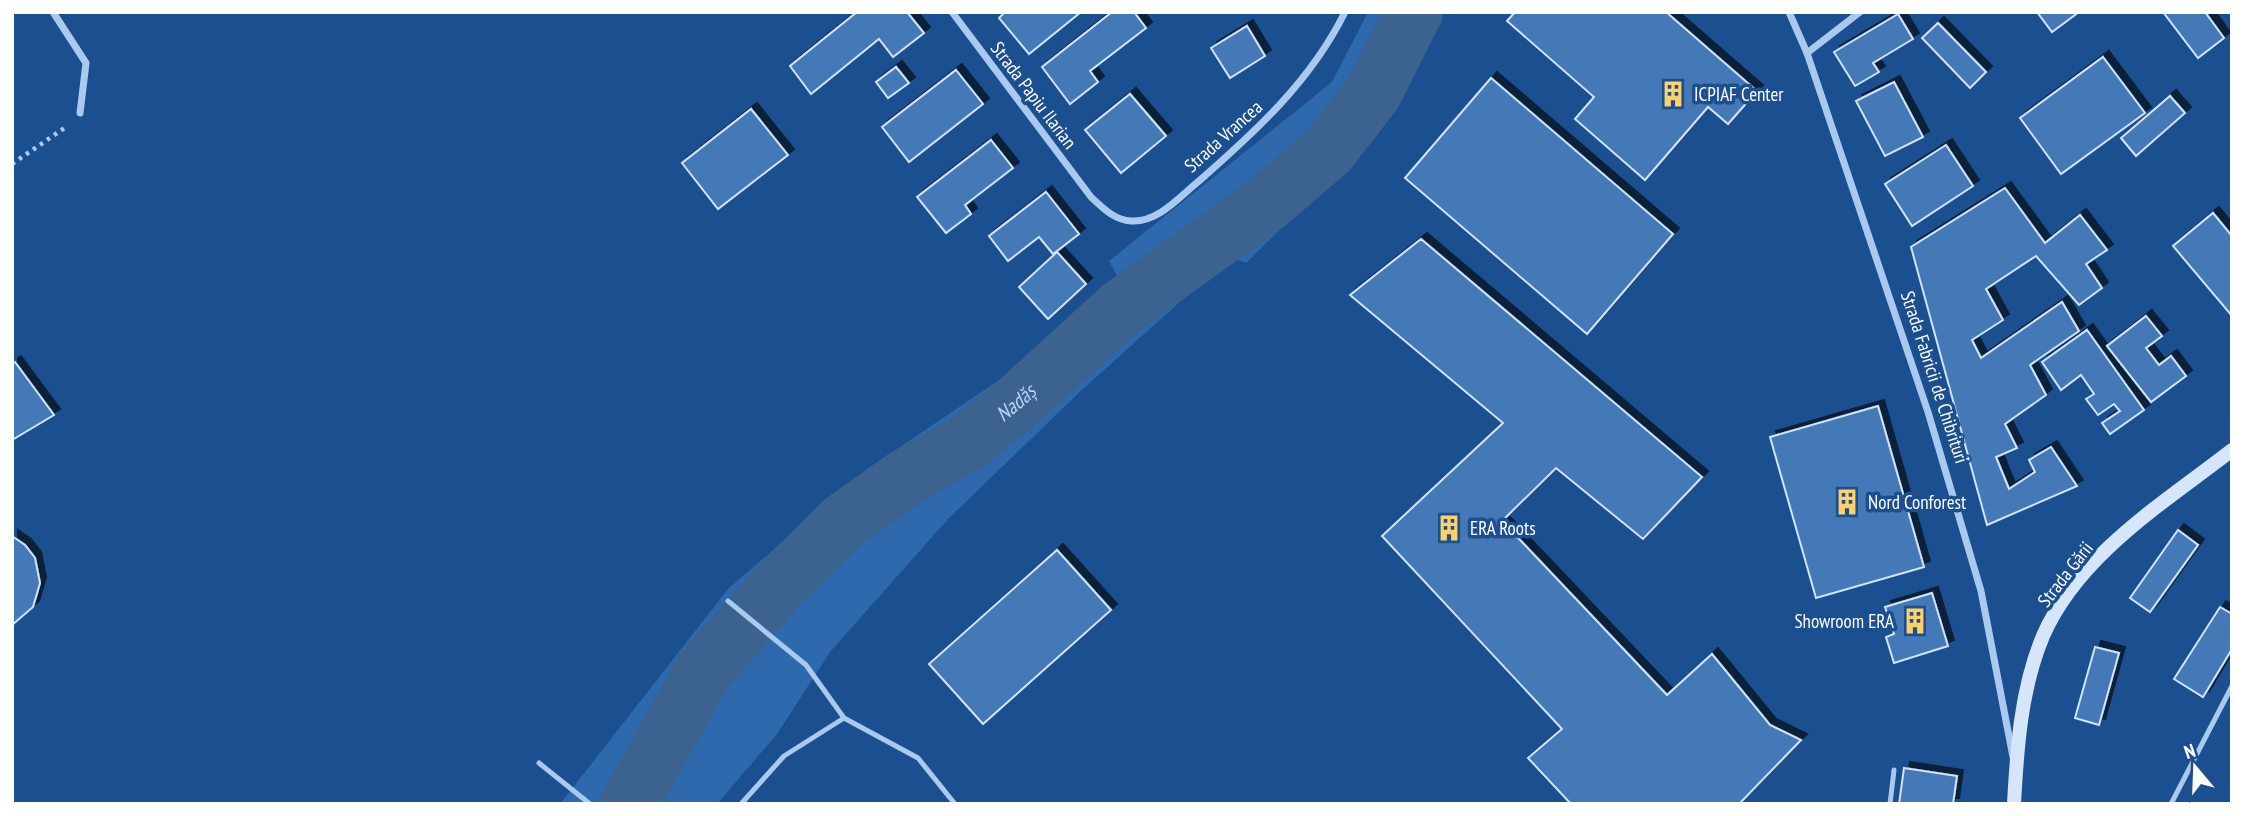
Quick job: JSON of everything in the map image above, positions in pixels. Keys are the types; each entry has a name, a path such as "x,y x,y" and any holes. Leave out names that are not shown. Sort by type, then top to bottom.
{"street":[{"path":"53,12 86,64 80,113"},
{"name":"Strada Papiu Ilarian","path":"952,12 1091,197"},
{"name":"Strada Vrancea","path":"1091,197 1109,214 1133,221 1161,213 1267,120 1319,57 1345,12"},
{"name":"Strada Fabricii de Chibrituri","path":"1789,12 1807,53 1928,412 1973,565 2016,774 2014,804"},
{"path":"1807,53 1860,12"},
{"name":"Strada Gării","path":"2016,774 2026,692 2035,658 2044,633 2064,600 2097,560 2145,518 2232,450"}],"lane":[{"path":"728,601 806,665 844,718 918,758 955,804"},
{"path":"2171,804 2232,686"},
{"path":"741,804 783,756 844,718"},
{"path":"539,762 590,804"},
{"path":"1889,804 1894,770"}],"path":[{"path":"12,164 58,134 80,113"}],"shaded area":[{"path":"1368,12 1437,12 1359,152 1246,263 1230,257 1084,388 948,519 830,652 777,734 717,804 560,804 728,589 866,470 1039,353 1121,283 1109,261 1332,82"}],"building":[{"path":"857,12 907,12 924,33 893,57 879,39 811,94 790,66"},
{"path":"1005,12 1081,12 1029,54 999,18"},
{"path":"1112,12 1134,12 1146,28 1090,71 1098,82 1070,104 1042,67"},
{"name":"ICPIAF Center","path":"1515,12 1666,12 1757,91 1728,124 1708,107 1645,180 1575,119 1594,97 1507,21"},
{"path":"2037,12 2079,12 2052,32"},
{"path":"2163,12 2205,12 2224,38 2198,58"},
{"path":"1898,14 1913,39 1873,63 1879,72 1855,86 1834,52"},
{"path":"1938,23 1986,72 1970,88 1922,38"},
{"path":"1247,26 1265,56 1230,78 1211,48"},
{"path":"2103,57 2145,113 2061,174 2020,118"},
{"path":"896,67 909,83 888,98 876,82"},
{"path":"956,70 983,104 909,162 882,127"},
{"path":"1491,78 1673,234 1587,334 1405,178"},
{"path":"1894,82 1923,137 1885,156 1856,101"},
{"path":"1130,94 1166,136 1121,173 1085,130"},
{"path":"2170,96 2185,113 2136,156 2121,138"},
{"path":"751,109 788,155 718,209 682,163"},
{"path":"991,140 1013,168 965,205 971,214 946,233 917,197"},
{"path":"1946,145 1973,186 1912,226 1885,184"},
{"path":"2005,188 2045,243 2080,215 2107,250 2086,264 2102,288 2079,305 2036,256 1986,289 2003,320 1972,340 1981,358 2062,302 2079,331 2030,365 2046,395 2005,424 2017,448 1996,457 2009,489 2035,472 2029,460 2051,447 2077,486 1987,525 1911,247"},
{"path":"1046,192 1079,234 1053,254 1039,237 1008,261 989,236"},
{"path":"2213,213 2232,236 2232,316 2173,246"},
{"name":"ERA Roots","path":"1421,239 1702,477 1643,539 1556,468 1502,521 1667,695 1712,654 1770,725 1801,740 1739,804 1571,804 1528,758 1562,729 1382,536 1503,423 1350,295"},
{"path":"1057,252 1086,284 1048,319 1019,287"},
{"path":"2146,316 2162,336 2146,348 2159,365 2171,356 2186,376 2151,402 2107,346"},
{"path":"2087,330 2144,410 2110,434 2102,423 2120,411 2114,404 2098,415 2086,399 2094,394 2081,375 2061,390 2042,362"},
{"path":"15,362 54,415 12,440 12,364"},
{"name":"Nord Conforest","path":"1878,406 1924,567 1816,598 1770,437"},
{"path":"2178,530 2198,545 2150,612 2130,598"},
{"path":"12,536 25,545 35,558 40,583 33,607 12,625"},
{"path":"1057,550 1111,610 983,724 929,664"},
{"name":"Showroom ERA","path":"1932,593 1948,646 1894,663 1886,637 1894,634 1885,607"},
{"path":"2220,607 2232,614 2232,649 2203,697 2174,679"},
{"path":"2095,647 2119,653 2099,725 2075,718"},
{"path":"1904,768 1957,776 1953,804 1899,804"}],"waterway":[{"name":"Nadăș","path":"629,804 704,670 781,583 843,522 905,478 968,442 1019,401 1120,309 1266,204 1328,151 1373,93 1414,12"}],"place":[{"name":"ICPIAF Center","path":"1673,94"},
{"name":"Nord Conforest","path":"1847,502"},
{"name":"ERA Roots","path":"1449,528"},
{"name":"Showroom ERA","path":"1915,621"}]}
